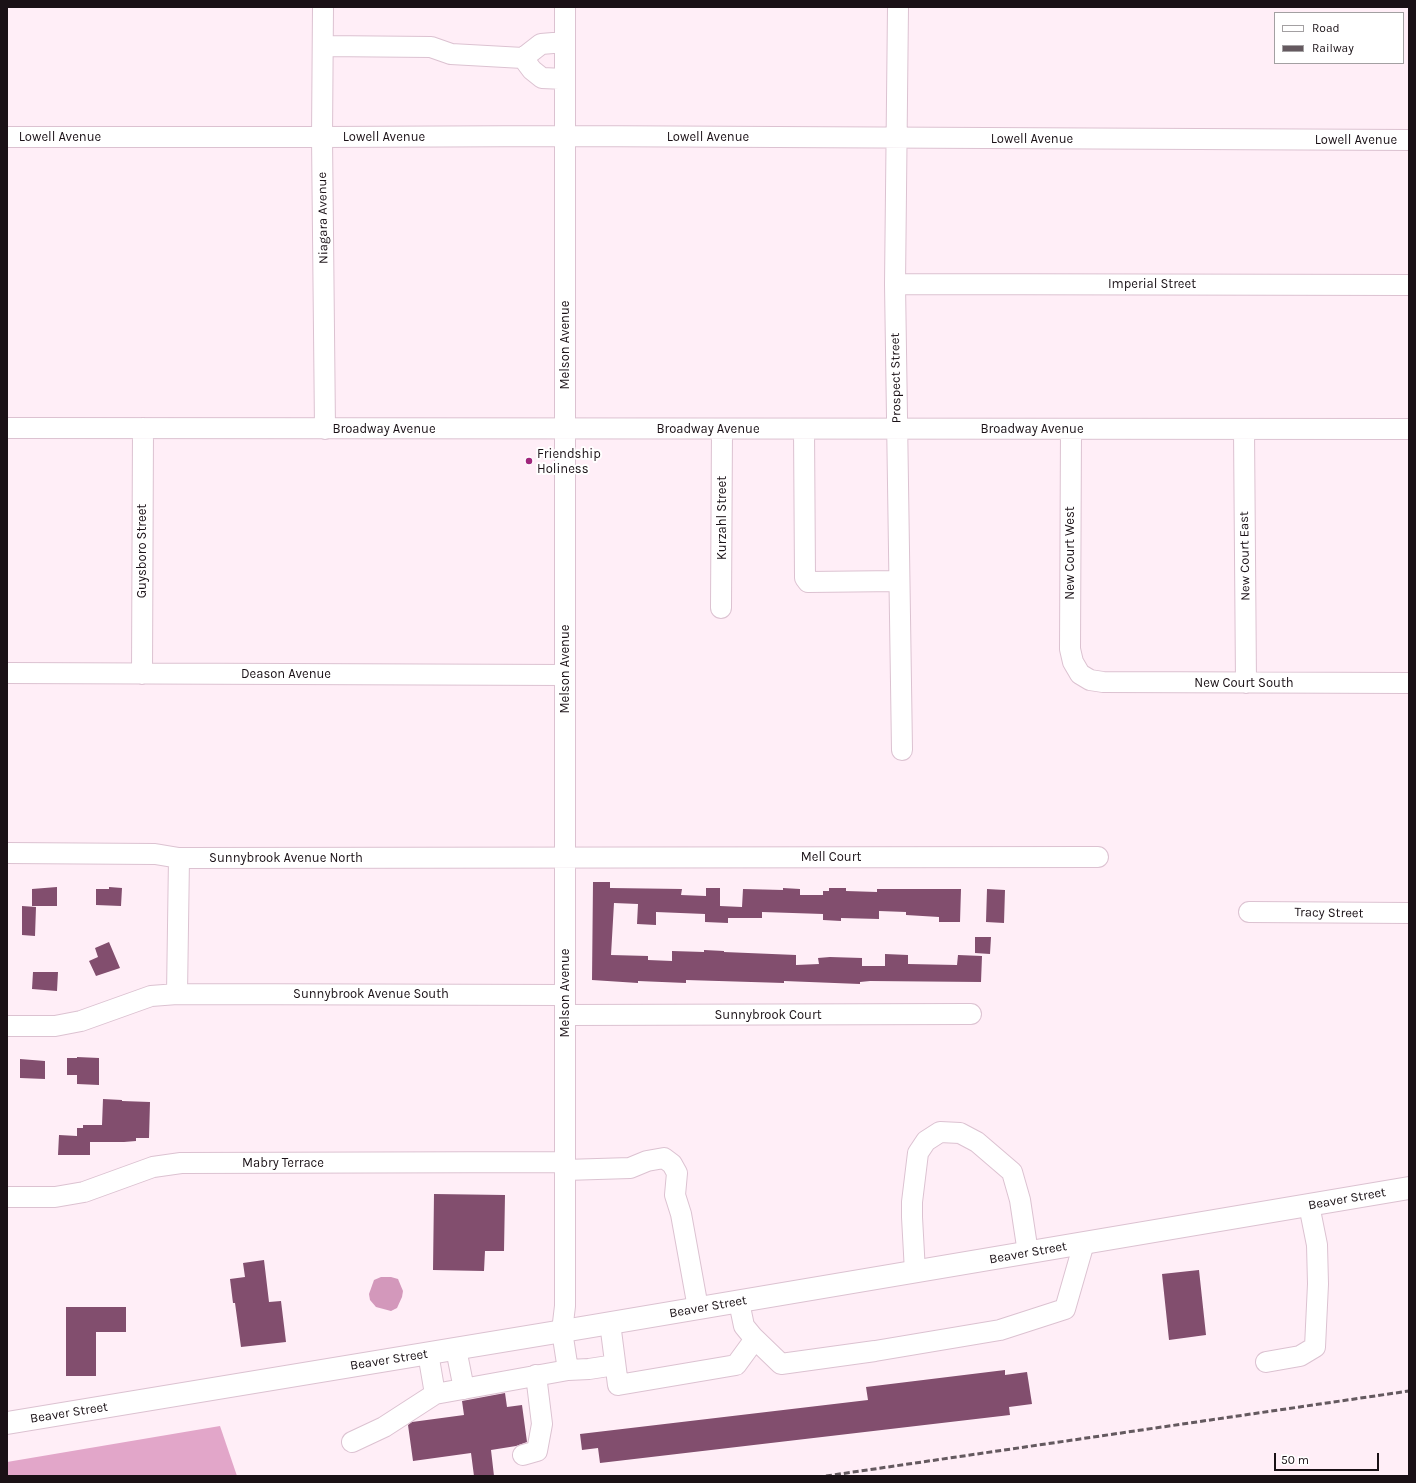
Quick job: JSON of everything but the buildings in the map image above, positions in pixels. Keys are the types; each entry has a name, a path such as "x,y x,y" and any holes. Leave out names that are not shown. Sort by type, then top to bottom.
{"main road":[{"name":"Beaver Street","path":"7,1423 739,1302 1409,1188"}],"street":[{"name":"Niagara Avenue","path":"323,7 322,137 325,429"},
{"name":"Melson Avenue","path":"565,7 565,1306 562,1331 568,1370"},
{"name":"Prospect Street","path":"898,7 895,284 902,750"},
{"path":"323,46 430,47 450,54 523,58 541,44 565,42"},
{"path":"523,58 532,70 542,78 565,78"},
{"name":"Lowell Avenue","path":"7,137 565,136 1409,140"},
{"name":"Imperial Street","path":"895,284 1409,285"},
{"name":"Broadway Avenue","path":"7,428 565,430 1409,429"},
{"name":"Guysboro Street","path":"142,674 143,428"},
{"name":"Kurzahl Street","path":"721,608 722,429"},
{"path":"804,429 805,578 808,582 899,581"},
{"name":"New Court West","path":"1071,429 1070,649 1073,662 1080,674"},
{"name":"New Court East","path":"1244,430 1246,683"},
{"name":"Deason Avenue","path":"7,673 565,675"},
{"name":"New Court South","path":"1080,674 1090,680 1103,682 1409,683"},
{"name":"Sunnybrook Avenue North","path":"7,853 155,854 178,858 565,858"},
{"name":"Mell Court","path":"565,858 1098,857"},
{"path":"177,994 178,858"},
{"name":"Tracy Street","path":"1249,912 1409,913"},
{"name":"Sunnybrook Avenue South","path":"7,1026 55,1026 68,1024 81,1021 151,996 177,994 565,995"},
{"name":"Sunnybrook Court","path":"565,1015 971,1014"},
{"path":"915,1272 912,1202 918,1153 926,1141 940,1132 960,1133 978,1142 1012,1172 1021,1207 1028,1252"},
{"name":"Mabry Terrace","path":"7,1197 55,1197 84,1192 153,1167 181,1163 565,1166 630,1168 646,1161 664,1158 672,1164 677,1173 675,1195 681,1214 698,1308"},
{"path":"1266,1362 1300,1356 1315,1347 1318,1284 1317,1245 1309,1205"},
{"path":"739,1302 744,1326 781,1364 875,1351 1000,1330 1065,1309 1084,1243"},
{"path":"610,1323 618,1385 736,1365 755,1339"},
{"path":"456,1349 464,1389"},
{"path":"428,1353 435,1394"},
{"path":"352,1442 384,1427 435,1394 568,1370 589,1369 615,1365"},
{"path":"523,1455 537,1451 542,1424 536,1376"}],"shaded area":[{"path":"381,1277 398,1279 403,1291 397,1308 391,1311 376,1307 370,1300 369,1294 374,1280"},
{"path":"220,1426 237,1476 7,1476 7,1462"}],"railway":[{"path":"826,1476 1409,1391"}],"place":[{"name":"Friendship Holiness","path":"529,461"}]}
